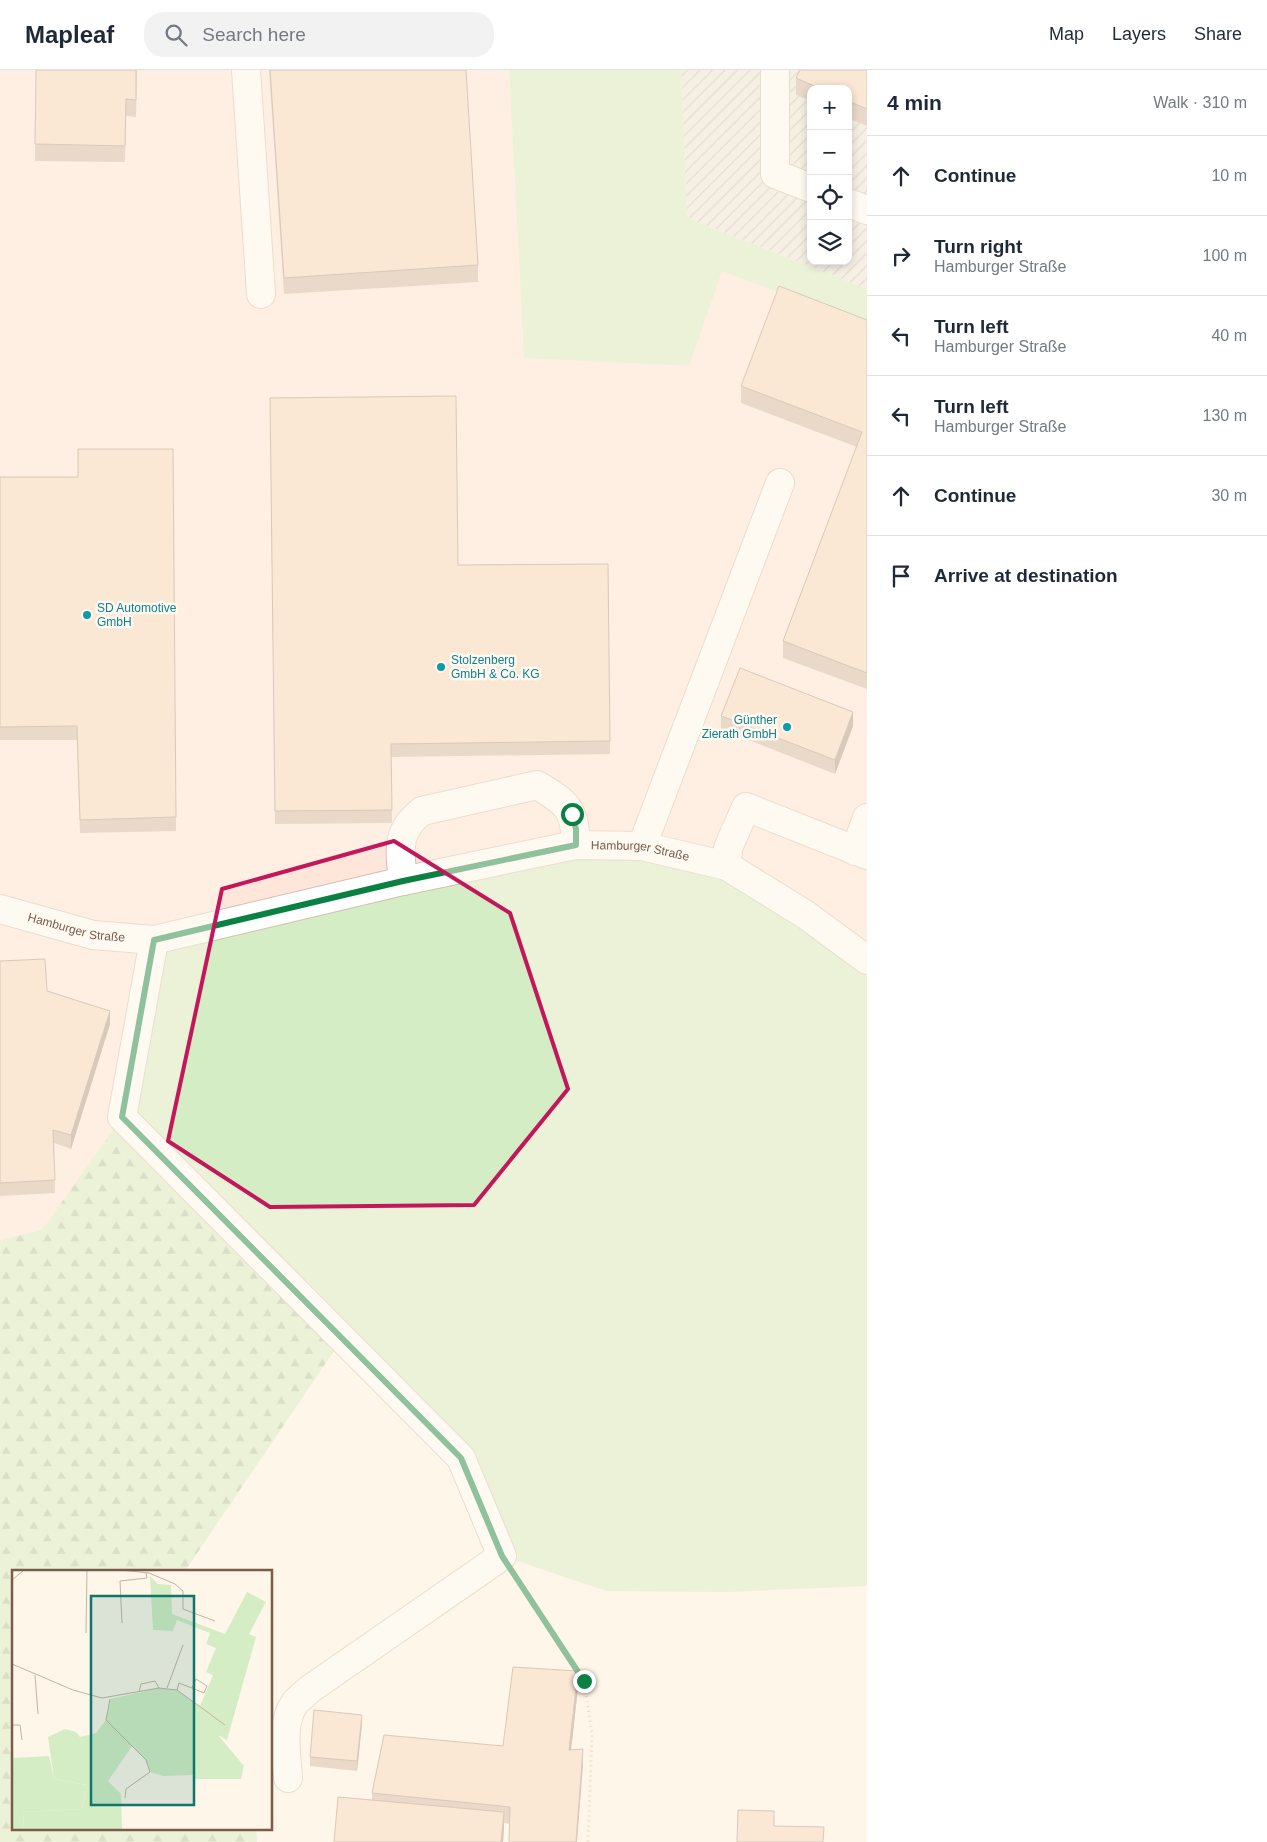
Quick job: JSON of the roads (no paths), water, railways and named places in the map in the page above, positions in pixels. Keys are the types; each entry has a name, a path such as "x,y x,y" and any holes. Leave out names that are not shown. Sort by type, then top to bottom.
{"street":[{"path":"246,70 261,294"},
{"path":"775,70 775,174 807,186"},
{"path":"852,204 867,210"},
{"path":"642,846 780,482"},
{"path":"403,881 399,845 411,820 422,811 538,785 561,799 572,814 576,829 576,845"},
{"path":"727,866 728,848 746,806 861,853 867,818"},
{"name":"Hamburger Straße","path":"0,909 93,935 154,940 403,881 576,845 642,846 727,866 806,914 867,960"},
{"path":"154,940 122,1117 461,1458 502,1556 310,1689 295,1703 286,1728 288,1778"}],"place":[{"name":"SD Automotive GmbH","path":"87,615"},
{"name":"Stolzenberg GmbH & Co. KG","path":"441,667"},
{"name":"Günther Zierath GmbH","path":"787,727"}]}
